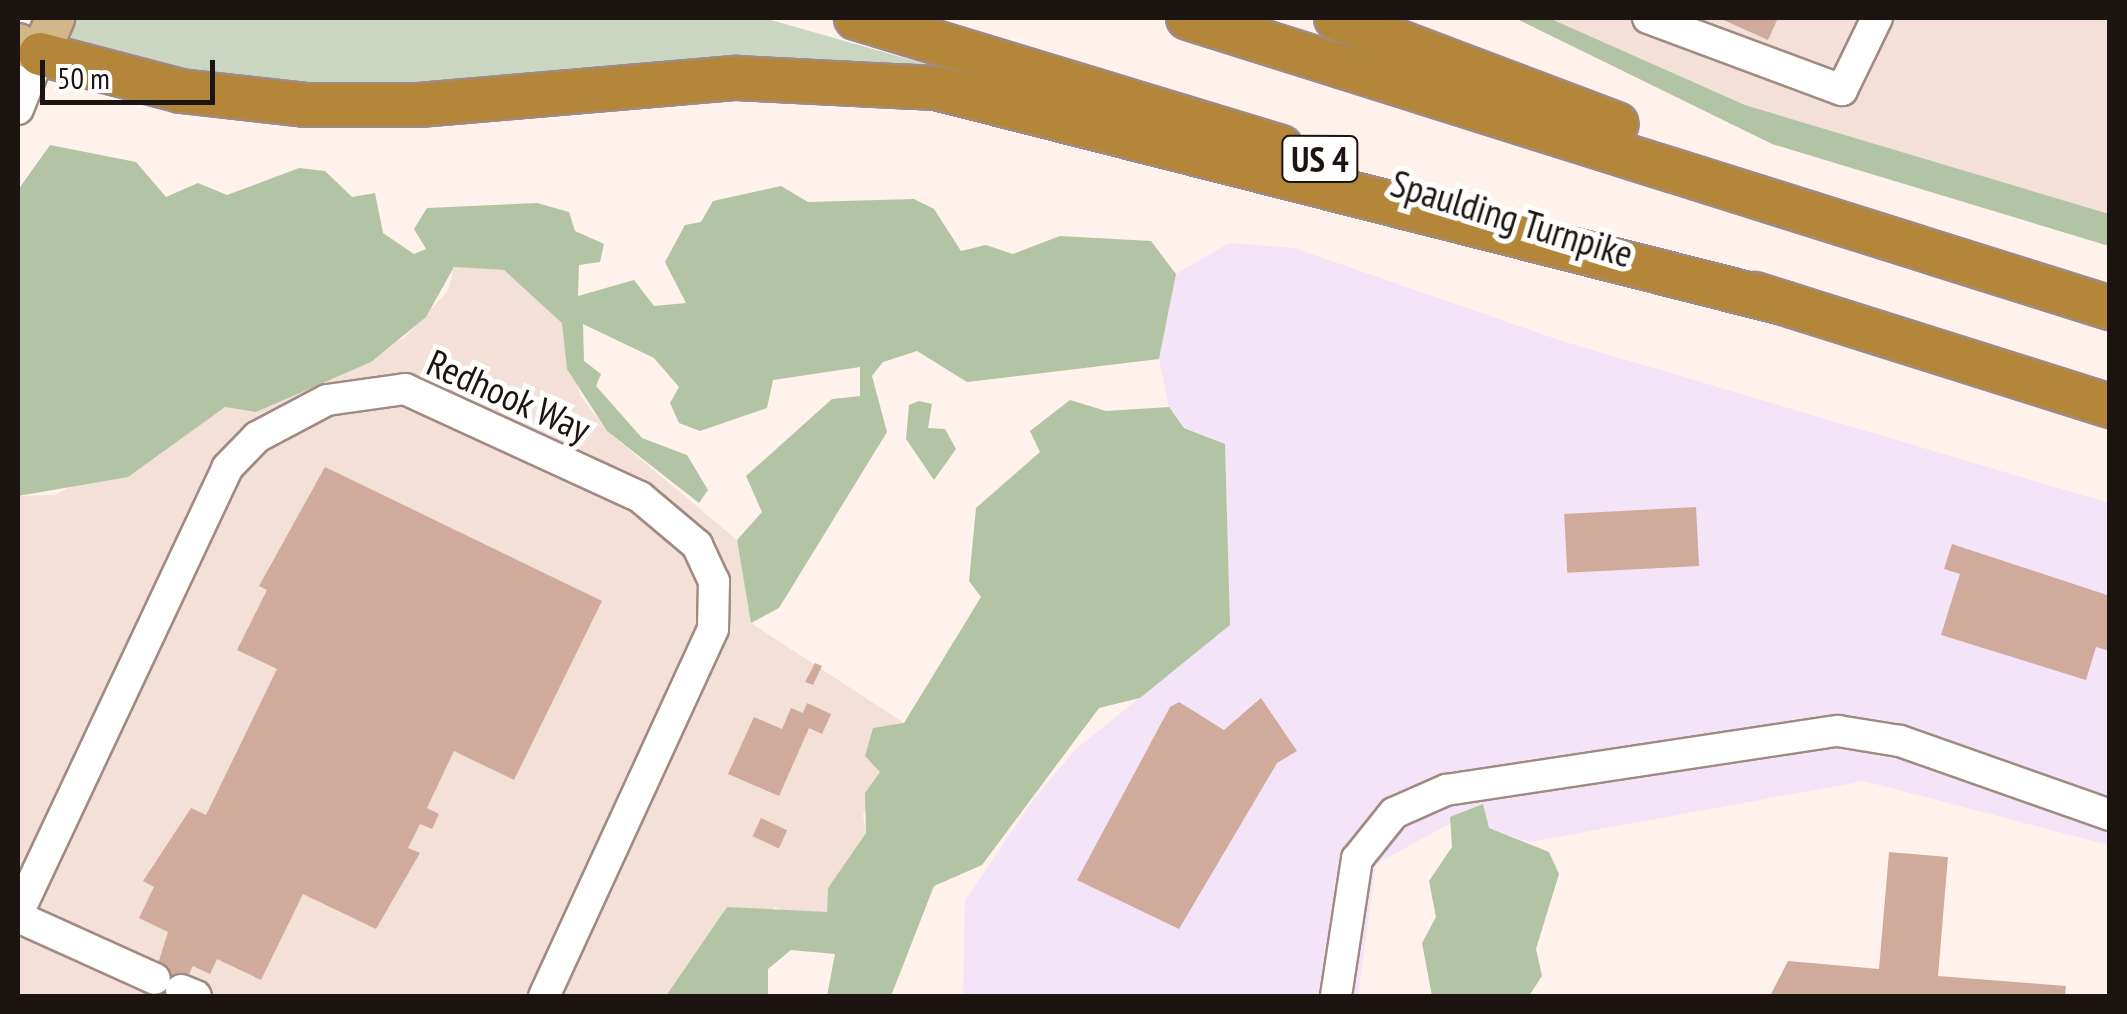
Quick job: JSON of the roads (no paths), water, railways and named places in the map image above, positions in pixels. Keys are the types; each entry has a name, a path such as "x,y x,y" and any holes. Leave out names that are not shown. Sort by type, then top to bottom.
{"highway":[{"name":"Spaulding Turnpike","path":"856,18 2110,406"},
{"path":"1188,18 2110,308"},
{"path":"1336,18 1608,118 1693,174"},
{"path":"38,38 181,92 344,106 737,78 936,88 1783,303"}],"street":[{"path":"1648,18 1842,90 1877,18"},
{"path":"18,109 38,38"},
{"name":"Redhook Way","path":"178,988 18,915 227,468 289,418 366,391 405,389 640,497 687,534 714,581 713,630 544,996"},
{"path":"1336,996 1357,859 1394,813 1446,790 1838,730 1900,741 2110,816"}]}
